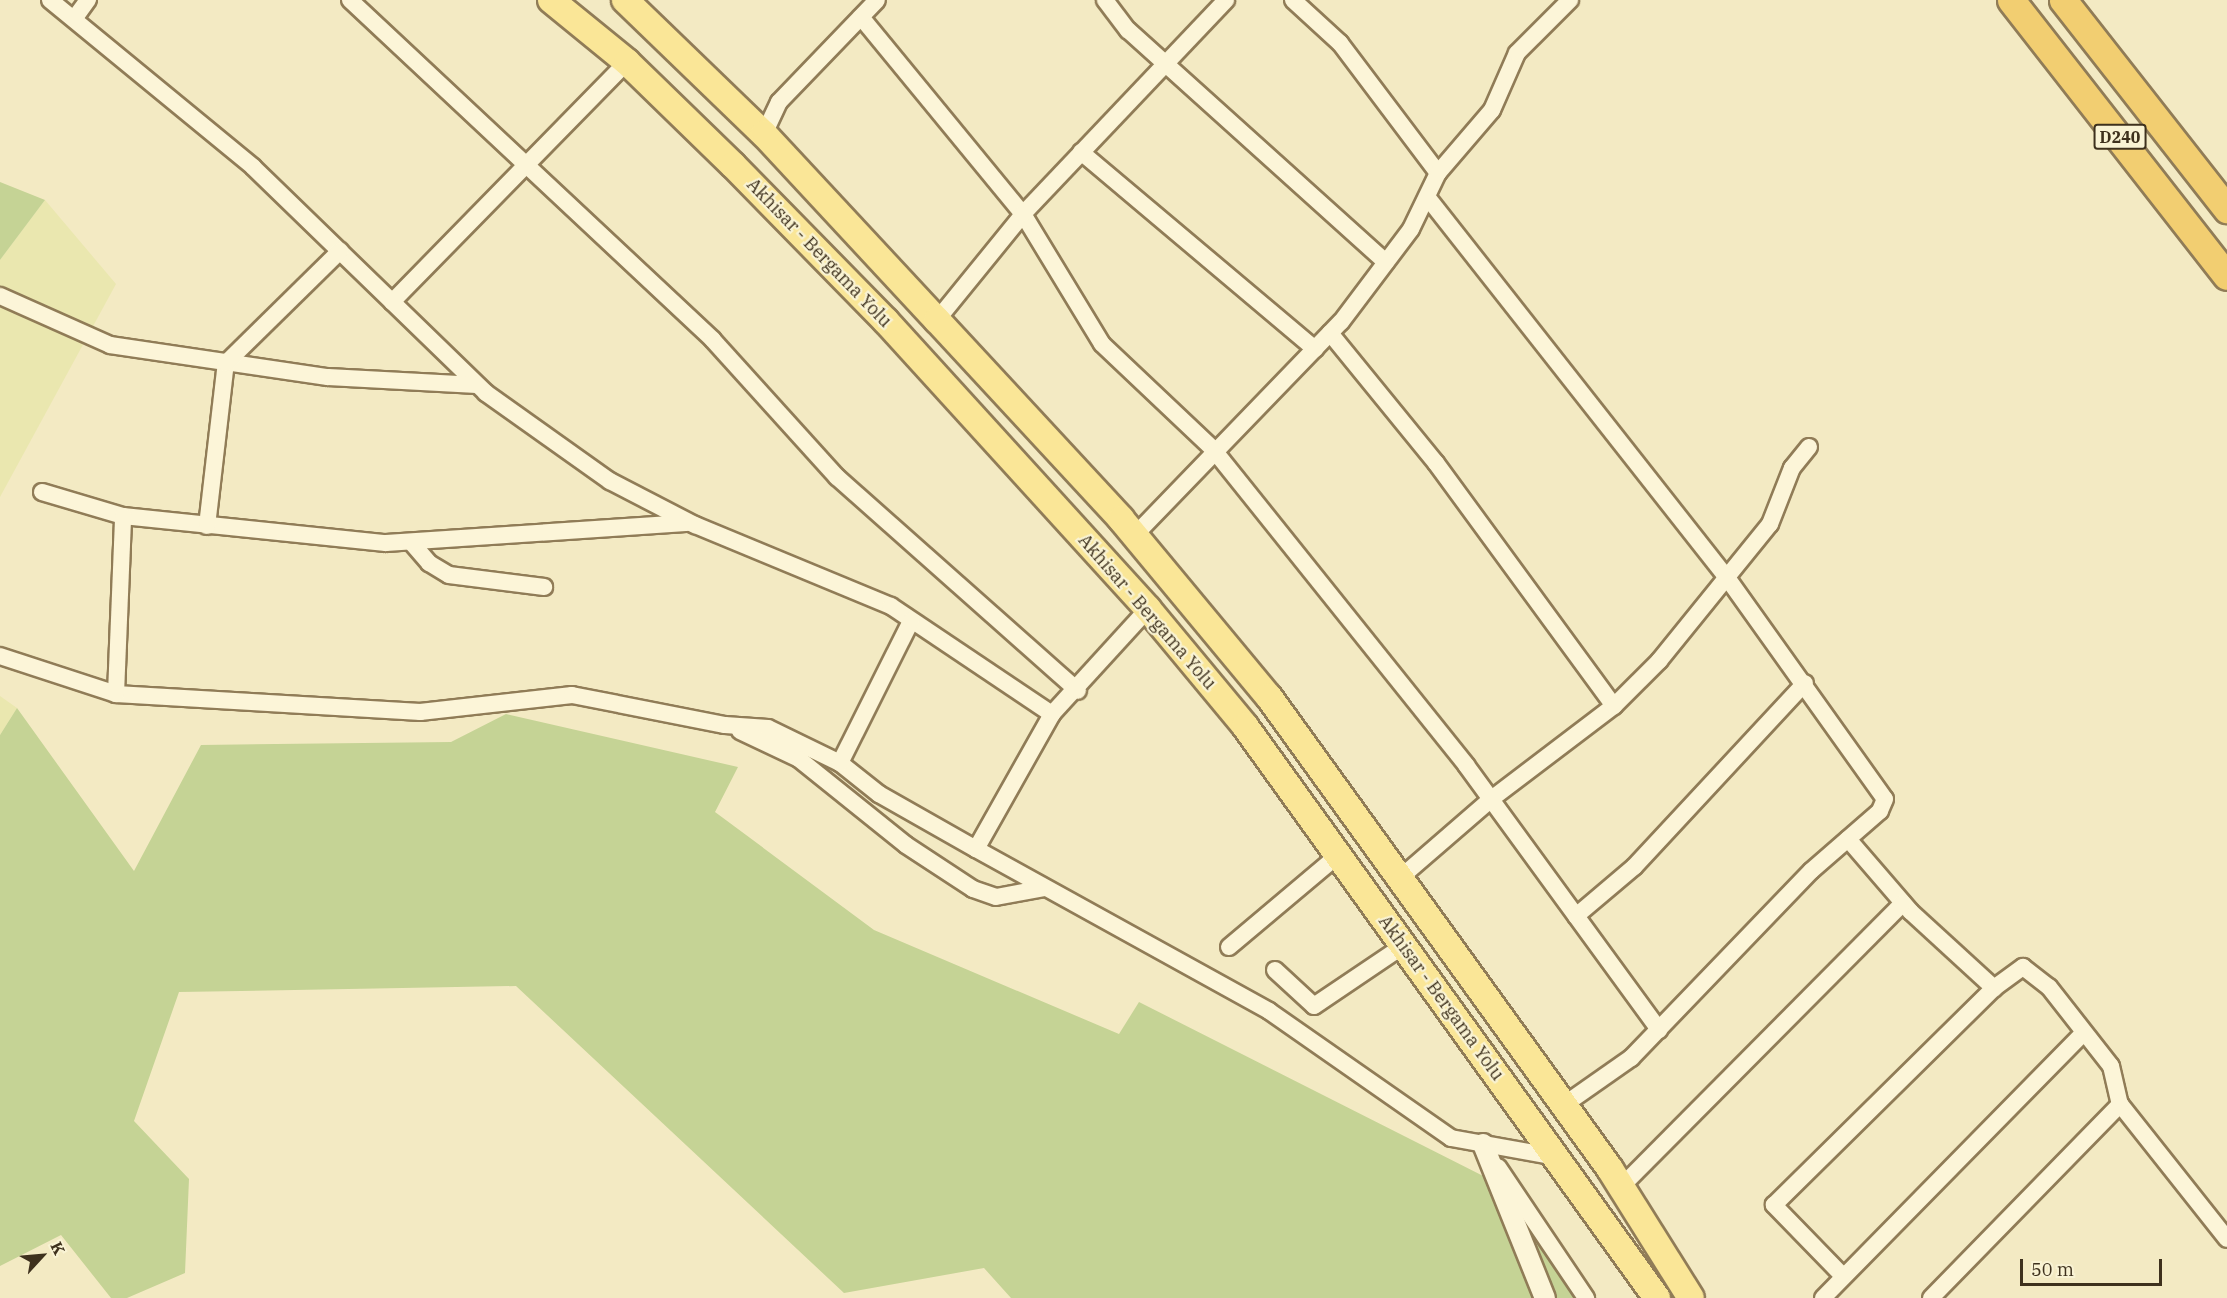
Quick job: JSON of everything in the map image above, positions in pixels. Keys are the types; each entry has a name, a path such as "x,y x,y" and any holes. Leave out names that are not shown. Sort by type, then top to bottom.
{"highway":[{"name":"D240","path":"2011,0 2227,276"},
{"name":"D240","path":"2063,0 2227,209"}],"main road":[{"name":"Akhisar - Bergama Yolu","path":"551,0 627,62 886,321 1148,609 1245,726 1336,857 1557,1157 1657,1298"},
{"name":"Akhisar - Bergama Yolu","path":"625,0 764,134 937,320 1134,536 1269,697 1564,1105 1621,1187 1691,1298"}],"street":[{"path":"50,0 253,167 477,384 610,481 690,522 891,606 1052,714"},
{"path":"74,19 88,0"},
{"path":"350,0 713,340 837,477 1078,691"},
{"path":"764,134 779,102 877,0"},
{"path":"1105,0 1165,64 1386,262"},
{"path":"937,320 1023,214 1226,0"},
{"path":"1293,0 1340,43 1438,173"},
{"path":"1134,536 1213,449 1330,333 1386,262 1428,198 1438,173 1492,110 1517,53 1570,0"},
{"path":"861,17 1023,214 1102,344 1213,449 1490,800 1659,1030"},
{"path":"392,302 627,62"},
{"path":"1081,152 1315,349"},
{"path":"1428,198 1728,579 1805,683 1885,799 1880,811 1848,839 1659,1030 1609,1076 1564,1105"},
{"path":"207,526 226,363 340,251"},
{"path":"0,296 110,345 328,377 477,384"},
{"path":"1330,333 1436,463 1614,706"},
{"path":"1400,878 1490,800 1614,706 1728,579 1770,524 1792,468 1809,447"},
{"path":"42,492 123,516 207,526 411,542 690,522"},
{"path":"116,694 123,516"},
{"path":"411,542 429,563 449,575 544,587"},
{"path":"976,849 1052,714 1078,691 1148,609"},
{"path":"840,763 911,621"},
{"path":"0,656 116,694 420,712 572,695 725,725 768,728 840,763 879,794 1269,1011 1451,1138 1557,1157"},
{"path":"1576,916 1634,867 1805,683"},
{"path":"725,725 799,759 906,845 973,889 996,897 1045,888"},
{"path":"1848,839 1904,903 1994,988"},
{"path":"1229,947 1336,857"},
{"path":"1621,1187 1904,903"},
{"path":"1275,970 1314,1006 1403,946"},
{"path":"1842,1275 1774,1205 1994,988 2023,967 2049,987 2111,1066 2120,1104 2227,1239"},
{"path":"1823,1298 1842,1275 2083,1033"},
{"path":"1931,1298 2120,1104"},
{"path":"1483,1144 1545,1298"},
{"path":"1483,1144 1586,1298"}],"shaded area":[{"path":"45,200 116,284 0,497 0,260"},
{"path":"0,696 17,708 0,735"}],"green space":[{"path":"0,182 45,200 0,260"},
{"path":"17,708 134,871 201,745 451,742 506,714 738,767 715,812 874,930 1119,1034 1139,1002 1503,1186 1578,1298 1011,1298 984,1268 844,1293 516,986 179,992 134,1121 189,1179 185,1273 127,1298 111,1298 61,1235 0,1266 0,735"}]}
